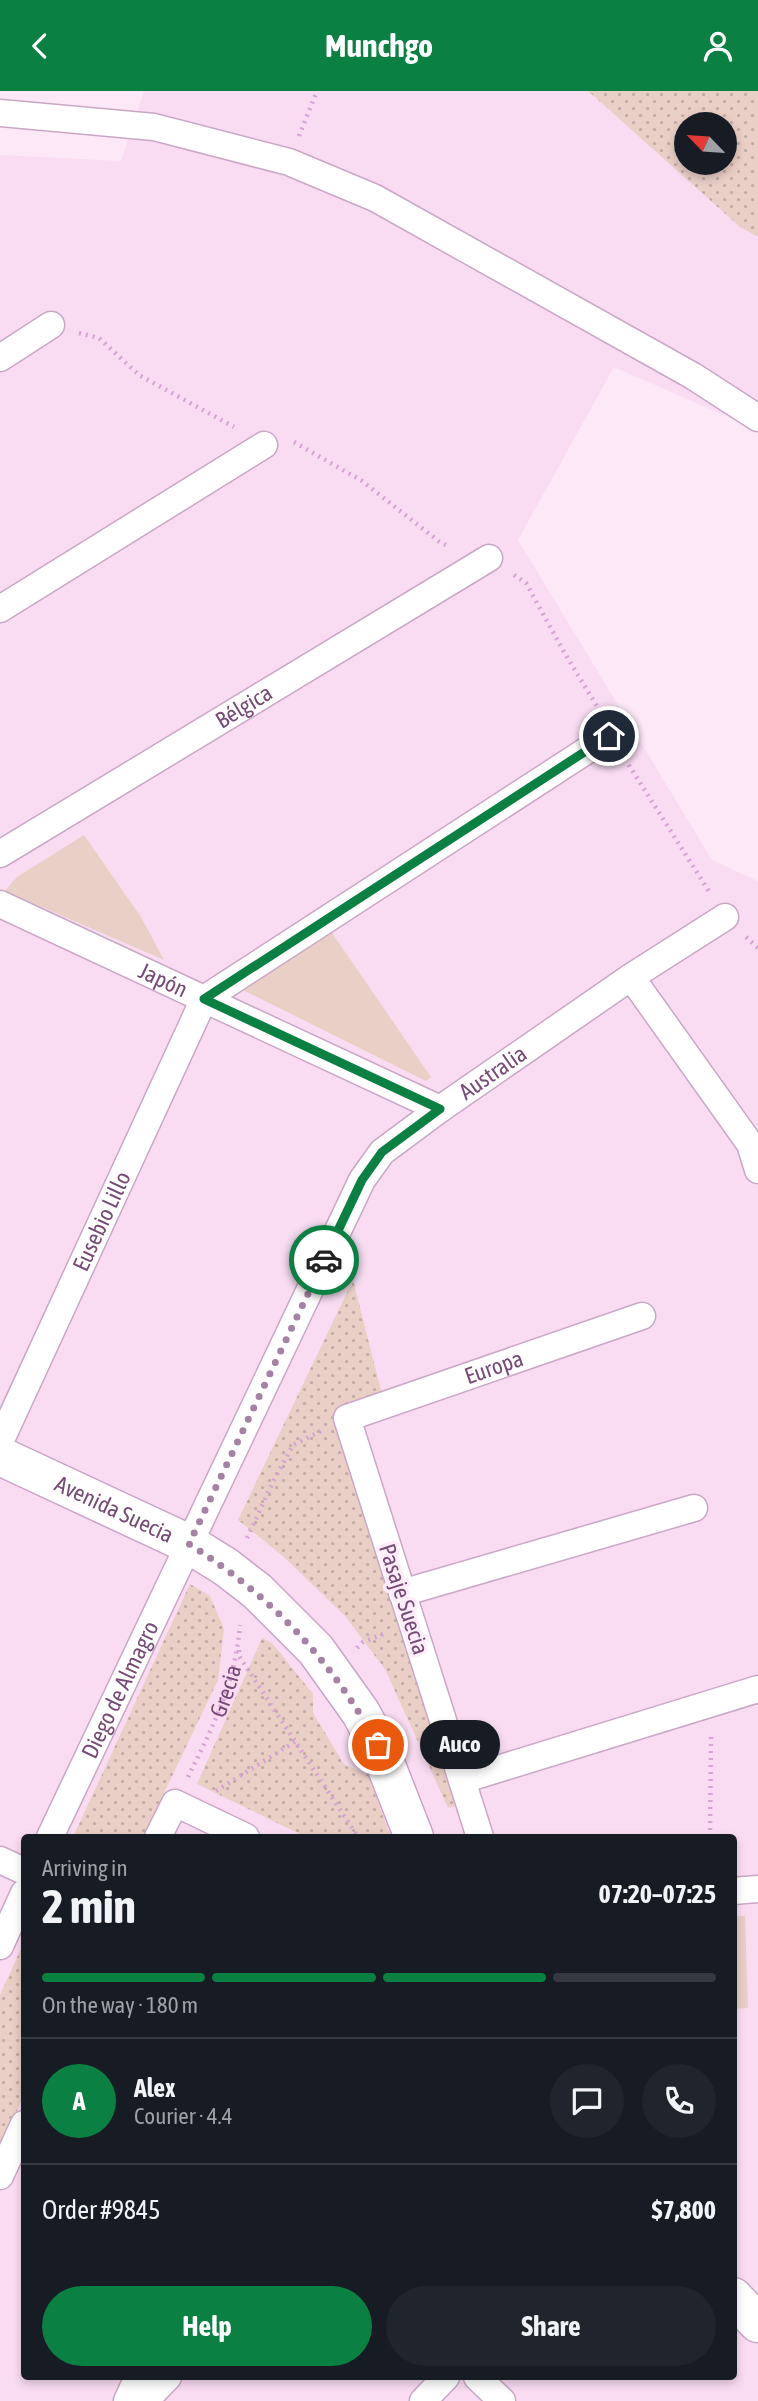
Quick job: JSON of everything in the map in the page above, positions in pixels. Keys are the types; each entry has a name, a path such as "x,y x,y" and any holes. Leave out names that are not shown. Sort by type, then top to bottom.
{"main road":[{"name":"Avenida Suecia","path":"0,1456 189,1544 226,1567 288,1620 316,1650 341,1683 378,1745 413,1834"},
{"path":"737,2301 758,2323"}],"street":[{"path":"0,113 154,127 289,162 375,198 693,376 758,418"},
{"path":"0,358 51,325"},
{"path":"0,609 264,445"},
{"name":"Bélgica","path":"0,854 489,558"},
{"path":"204,999 609,736"},
{"name":"Japón","path":"1,908 440,1109"},
{"name":"Australia","path":"189,1544 362,1180 382,1152 631,977 724,917"},
{"path":"631,977 751,1144 758,1170"},
{"name":"Eusebio Lillo","path":"0,1443 204,999"},
{"name":"Europa","path":"347,1418 642,1316"},
{"name":"Pasaje Suecia","path":"347,1418 479,1834"},
{"path":"402,1593 694,1508"},
{"name":"Diego de Almagro","path":"51,1834 189,1544"},
{"path":"462,1780 758,1689"},
{"path":"160,1834 183,1807 240,1834"},
{"path":"0,1860 21,1870"},
{"path":"737,1891 758,1889"},
{"path":"0,1946 21,1900"},
{"path":"0,2176 21,2130"},
{"path":"127,2401 137,2380"},
{"path":"145,2401 166,2380"},
{"path":"423,2401 443,2380"},
{"path":"480,2380 502,2401"}],"path":[{"path":"289,162 317,91"},
{"path":"226,1567 237,1559 293,1445 347,1418"},
{"path":"233,1613 240,1625 239,1656 356,1834"},
{"path":"341,1683 345,1665 363,1642 412,1623"},
{"name":"Grecia","path":"183,1807 234,1671 240,1625"},
{"path":"710,1834 712,1705"},
{"path":"183,1807 296,1741"}],"shaded area":[{"path":"144,91 588,91 674,168 674,175 682,175 740,227 758,237 758,430 614,367 518,540 712,860 758,881 758,2401 0,2401 0,155 121,161"},
{"path":"588,91 758,91 758,237 740,227 682,175 737,175 737,112 674,112 674,168"},
{"path":"84,835 141,917 164,960 5,891 17,877"},
{"path":"330,930 431,1077 426,1081 237,987"},
{"path":"353,1280 383,1398 337,1422 465,1803 448,1808 385,1669 345,1616 284,1557 238,1520"},
{"path":"190,1584 210,1596 224,1629 218,1680 144,1834 74,1834"},
{"path":"262,1638 272,1643 313,1694 313,1713 344,1764 368,1775 390,1834 300,1834 197,1784"},
{"path":"737,1916 745,1916 748,2008 737,2009"},
{"path":"21,1949 21,2102 0,2148 0,1995"}],"way so far":[{"path":"324,1260 189,1544 226,1567 288,1620 316,1650 341,1683 378,1745"}],"place":[{"name":"Auco","path":"378,1745"}],"route":[{"path":"324,1260 362,1180 382,1152 440,1109 204,999 609,736"}]}
